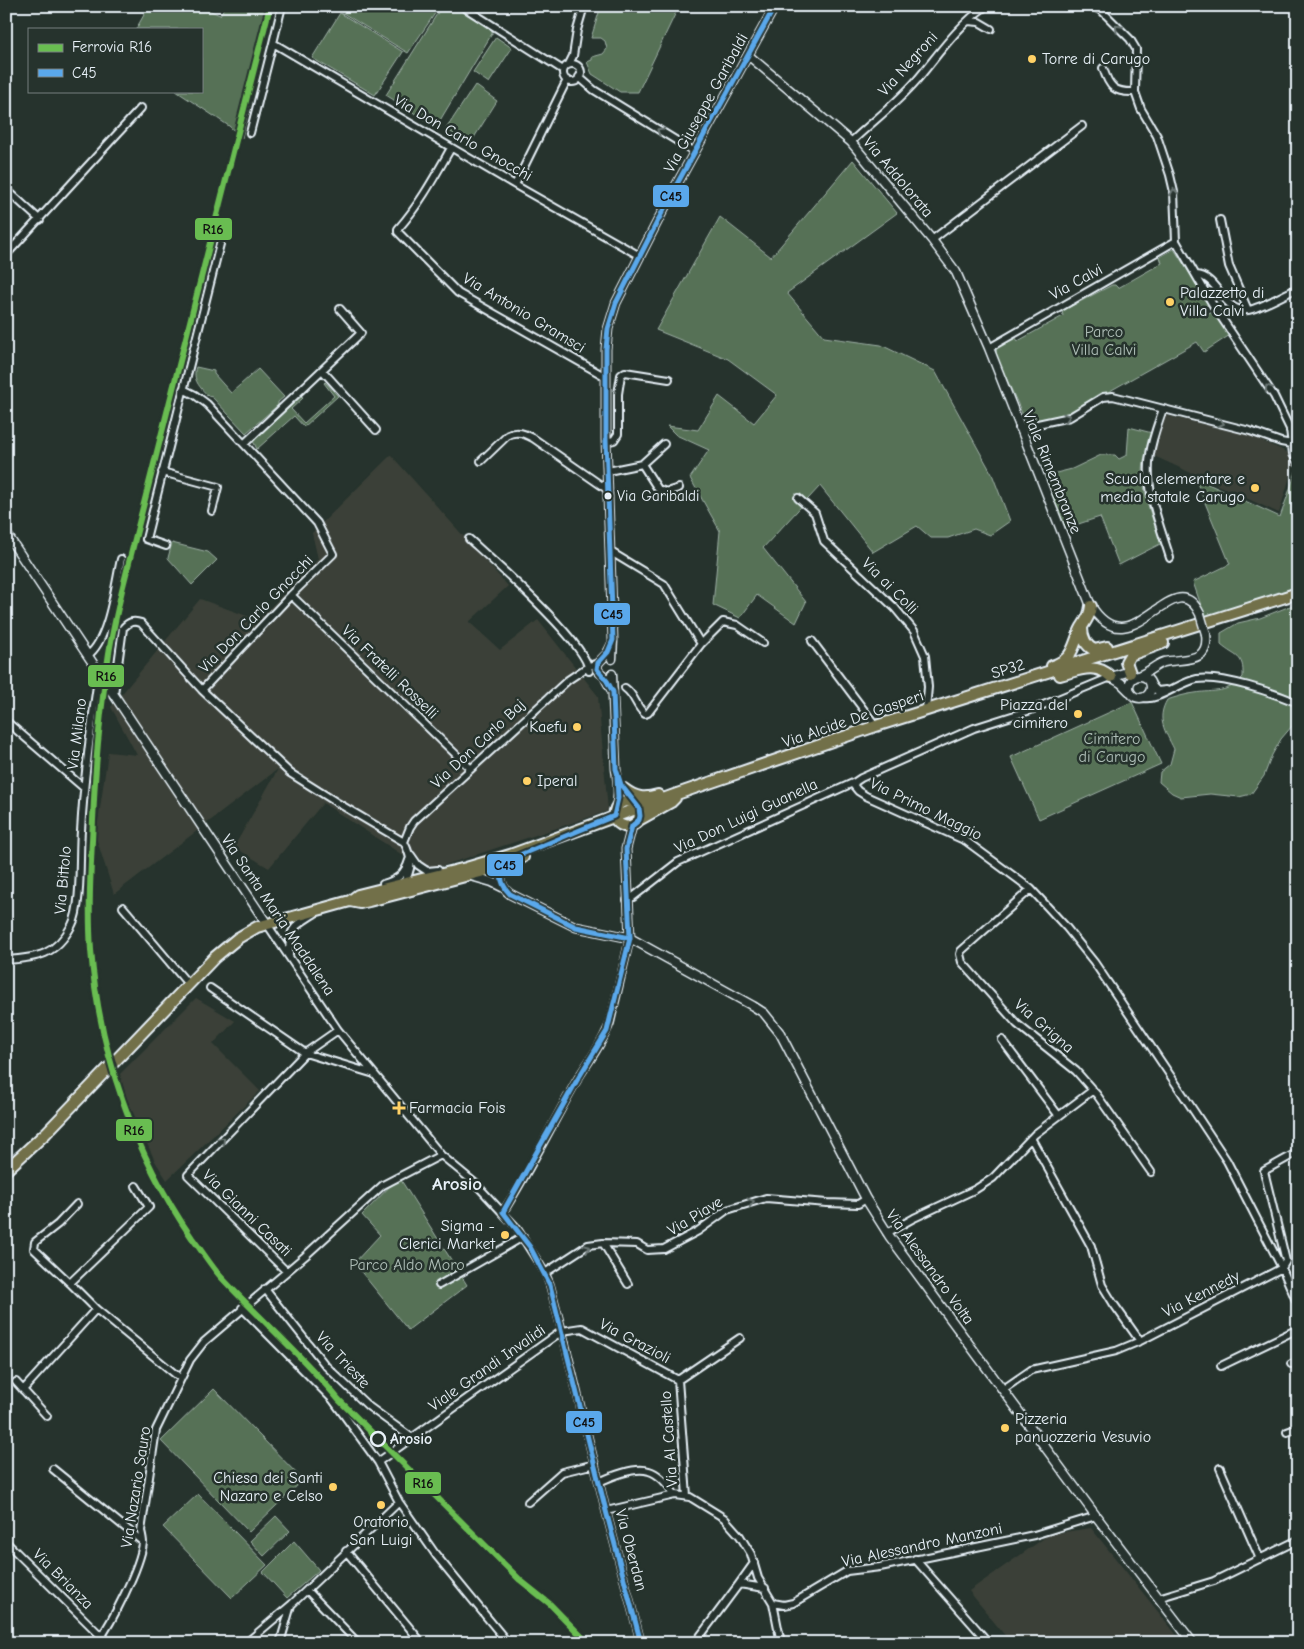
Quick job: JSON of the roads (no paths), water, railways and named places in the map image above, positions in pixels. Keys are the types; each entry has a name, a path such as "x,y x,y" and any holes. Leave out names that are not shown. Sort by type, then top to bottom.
{"main road":[{"name":"SP32","path":"985,691 1298,593"},
{"path":"1038,675 1068,656 1090,616 1091,606"},
{"path":"1135,675 1126,662 1130,655 1178,638 1192,626"},
{"path":"1082,628 1085,642 1094,650 1158,631 1171,633"},
{"path":"1038,675 1055,676 1088,667 1099,668 1111,677"},
{"name":"Via Alcide De Gasperi","path":"361,898 393,890 399,882 510,855 616,815 636,813 674,796 876,726 985,691"},
{"path":"624,789 633,796 641,798 649,798 667,793 674,796"},
{"path":"616,815 623,826 636,813"},
{"name":"Via Alcide De Gasperi","path":"6,1170 46,1132 188,984 227,946 248,932 267,924 323,908 350,901 355,903 361,898 466,876 504,865 616,815"},
{"path":"504,865 510,859 586,829 590,825"}],"street":[{"path":"250,133 282,6"},
{"path":"462,6 567,67 580,70 579,78"},
{"path":"567,82 563,76 573,56 577,30 584,6"},
{"name":"Via Negroni","path":"851,142 915,82 947,42 986,6"},
{"name":"Via Giuseppe Garibaldi","path":"603,660 613,640 606,442 608,329 616,303 640,256 694,152 774,7"},
{"path":"1097,7 1130,39 1136,49 1135,92 1157,136 1170,176 1174,192 1176,241 1213,305 1274,396 1290,431 1293,454 1298,463"},
{"path":"968,21 979,22 991,29"},
{"name":"Via Don Carlo Gnocchi","path":"273,43 640,256"},
{"name":"Via Addolorata","path":"748,54 851,142 932,240 956,272 989,348"},
{"path":"1103,68 1107,80 1113,88 1120,91 1135,92"},
{"path":"579,78 694,152"},
{"path":"567,82 575,81 579,78"},
{"path":"515,185 567,82"},
{"path":"6,255 141,108"},
{"path":"932,240 1082,126"},
{"name":"Via Antonio Gramsci","path":"451,148 425,193 398,232 458,293 606,377"},
{"path":"6,189 40,220"},
{"path":"1220,220 1229,266 1248,310"},
{"name":"Via Calvi","path":"989,348 1176,241"},
{"path":"166,546 146,539 220,244"},
{"path":"1196,275 1210,282 1232,307 1238,310 1248,310 1298,288"},
{"path":"244,444 361,333 340,309"},
{"name":"Viale Rimembranze","path":"989,348 1091,606"},
{"path":"322,370 376,430"},
{"path":"606,442 614,440 618,434 620,375 625,372 669,379"},
{"name":"Via Don Carlo Gnocchi","path":"114,694 123,628 129,622 135,621 141,624 202,690 290,595 333,554 317,523 202,399 183,389"},
{"path":"1020,428 1070,416 1108,396 1250,430 1281,442 1292,444"},
{"path":"1163,409 1150,453 1149,475 1152,498 1170,558"},
{"path":"1290,431 1298,427"},
{"path":"481,461 512,432 523,433 608,490"},
{"path":"608,471 642,464 664,444"},
{"path":"642,464 658,489 666,492 679,488"},
{"path":"162,472 218,487 212,511"},
{"name":"Via ai Colli","path":"798,498 815,512 824,541 895,608 914,630 925,656 928,687 926,710"},
{"name":"Via Santa Maria Maddalena","path":"6,533 338,1030 441,1155 475,1183 503,1212 523,1236 545,1273"},
{"path":"469,540 509,576 587,656 603,660 616,667 612,674 618,779 616,815"},
{"path":"611,552 664,584 701,644"},
{"path":"88,655 97,647 104,632 121,559"},
{"name":"Via Fratelli Rosselli","path":"290,595 471,769"},
{"path":"1091,606 1105,622 1118,626 1133,626 1164,604 1175,599 1189,601 1200,614 1206,634 1205,650 1192,659 1160,664 1150,678 1150,690 1144,698"},
{"path":"625,688 632,693 641,712 648,713 701,644 723,622 737,624 763,643"},
{"path":"812,641 876,726"},
{"path":"579,649 613,692"},
{"path":"595,671 603,660"},
{"path":"595,671 612,674"},
{"name":"Via Don Carlo Baj","path":"404,842 414,822 568,680 578,673 595,671"},
{"name":"Via Milano","path":"84,788 99,672"},
{"name":"Via Primo Maggio","path":"1135,675 1123,673 1031,710 974,728 855,782 855,789 866,796 966,841 1031,889 1062,922 1094,962 1227,1161 1282,1268 1298,1305"},
{"path":"1129,692 1130,682 1135,675 1150,678"},
{"path":"1111,677 1121,683 1134,696 1149,699 1187,681 1208,678 1237,684 1298,703"},
{"path":"1150,678 1157,691 1168,690"},
{"path":"202,690 290,773 404,842 410,854 411,868 407,878 399,882"},
{"name":"Via Milano","path":"6,721 84,788"},
{"path":"503,1212 519,1188 610,1023 630,938 626,849 636,813 618,779"},
{"name":"Via Don Luigi Guanella","path":"627,900 678,862 855,782"},
{"name":"Via Bittolo","path":"6,960 39,956 53,949 61,942 74,923 78,903 84,788"},
{"name":"Via Alcide De Gasperi","path":"410,854 418,865 427,871 435,871 501,854 510,855"},
{"path":"504,865 500,873 501,883 504,888"},
{"name":"Via Alessandro Volta","path":"466,876 492,882 504,888 510,894 576,927 630,938 764,1013 780,1033 866,1199 887,1233 1096,1516 1193,1643"},
{"name":"Via Grigna","path":"1031,889 961,952 960,958 1017,1024 1071,1067 1093,1090 1151,1172"},
{"path":"123,907 188,984"},
{"path":"289,956 290,936 293,928 323,908"},
{"path":"210,988 305,1053 372,1073"},
{"path":"305,1053 338,1030"},
{"path":"1002,1040 1059,1116"},
{"name":"Via Gianni Casati","path":"286,1271 188,1175 305,1053"},
{"path":"887,1233 976,1189 993,1178 1030,1138 1093,1090"},
{"path":"1030,1138 1091,1246 1102,1285 1140,1341"},
{"path":"1282,1268 1286,1261 1264,1171 1298,1152"},
{"name":"Via Nazario Sauro","path":"97,1643 125,1591 136,1565 143,1542 141,1531 156,1430 190,1360 204,1342 383,1185 441,1155"},
{"path":"70,1283 149,1206 136,1186"},
{"name":"Via Piave","path":"545,1273 588,1246 603,1243 637,1244 647,1250 664,1249 698,1231 727,1210 766,1198 835,1204 858,1204 866,1199"},
{"path":"77,1204 64,1219 35,1242 34,1249 96,1309 180,1378"},
{"path":"439,1285 523,1236"},
{"path":"603,1243 628,1284"},
{"name":"Via Kennedy","path":"1002,1390 1030,1370 1116,1351 1140,1341 1282,1268"},
{"name":"Via Oberdan","path":"545,1273 562,1331 606,1511 641,1643"},
{"name":"Via Trieste","path":"265,1289 326,1366 368,1406 412,1438"},
{"path":"242,1308 333,1400 378,1462 399,1502 436,1555 508,1643"},
{"path":"23,1390 96,1309"},
{"name":"Via Grazioli","path":"562,1331 582,1328 678,1380 740,1338"},
{"path":"1221,1366 1298,1329"},
{"name":"Viale Grandi Invalidi","path":"378,1462 562,1331"},
{"name":"Via Al Castello","path":"678,1380 687,1496"},
{"path":"16,1382 47,1416"},
{"path":"1288,1432 1298,1428"},
{"path":"528,1502 562,1472 595,1464"},
{"path":"1220,1468 1260,1559"},
{"path":"53,1469 143,1542"},
{"path":"599,1482 632,1471 649,1470 669,1486 676,1495"},
{"path":"606,1511 676,1495 687,1496 724,1518 740,1536 751,1554 758,1578 773,1603 781,1643"},
{"path":"246,1643 292,1604 399,1502"},
{"name":"Via Alessandro Manzoni","path":"773,1603 793,1604 847,1571 1034,1535 1096,1516"},
{"path":"1158,1598 1214,1581 1298,1540"},
{"name":"Via Brianza","path":"6,1542 101,1636"},
{"path":"346,1551 422,1643"},
{"path":"915,1559 989,1643"},
{"path":"695,1643 754,1563"},
{"path":"739,1584 765,1588"},
{"path":"307,1590 358,1643"},
{"path":"280,1643 292,1604"}],"rail line":[{"name":"R16","path":"270,6 122,590 109,651 97,760 90,901 91,950 102,1026 111,1064 123,1101 153,1172 171,1206 221,1277 311,1368 339,1400 520,1580 550,1604 588,1643"}],"place":[{"name":"Torre di Carugo","path":"1032,59"},
{"name":"Palazzetto di Villa Calvi","path":"1170,302"},
{"name":"Scuola elementare e media statale Carugo","path":"1255,488"},
{"name":"Via Garibaldi","path":"608,496"},
{"name":"Piazza del cimitero","path":"1078,714"},
{"name":"Kaefu","path":"577,727"},
{"name":"Iperal","path":"527,781"},
{"name":"Farmacia Fois","path":"399,1108"},
{"name":"Sigma - Clerici Market","path":"505,1235"},
{"name":"Pizzeria panuozzeria Vesuvio","path":"1005,1428"},
{"name":"Arosio","path":"378,1439"},
{"name":"Chiesa dei Santi Nazaro e Celso","path":"333,1487"},
{"name":"Oratorio San Luigi","path":"381,1505"}],"district":[{"name":"Arosio","path":"457,1184"}],"park label":[{"name":"Parco Villa Calvi","path":"1104,341"},
{"name":"Cimitero di Carugo","path":"1112,748"},
{"name":"Parco Aldo Moro","path":"407,1265"}]}
